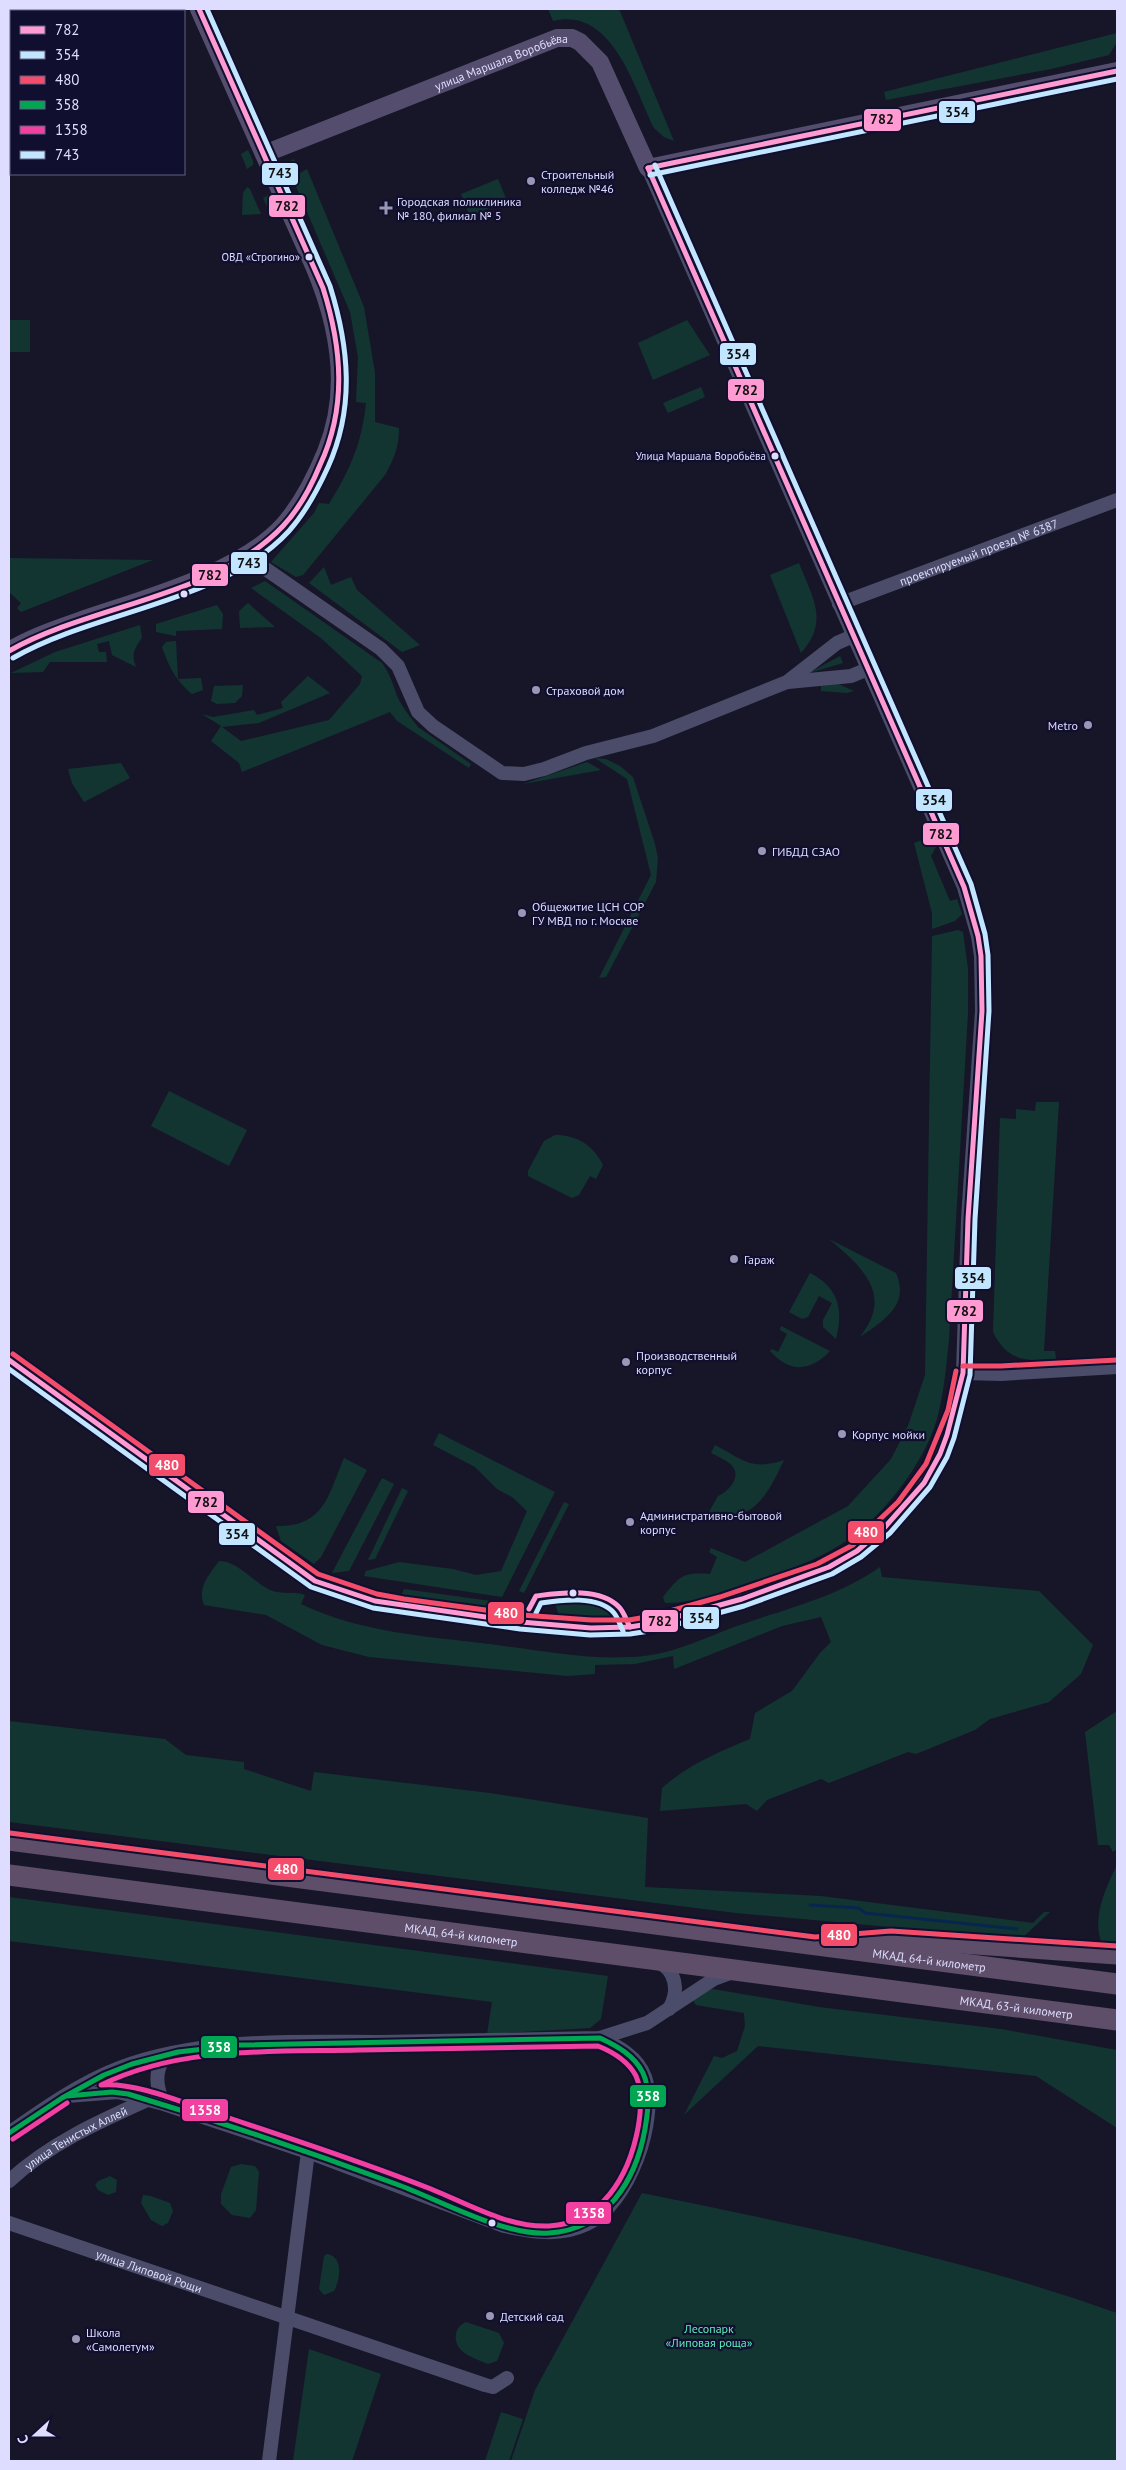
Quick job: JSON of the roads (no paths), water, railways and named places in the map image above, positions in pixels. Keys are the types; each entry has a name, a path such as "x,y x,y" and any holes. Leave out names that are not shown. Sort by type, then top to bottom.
{"highway":[{"name":"МКАД, 64-й километр","path":"9,1840 1117,1984"},
{"name":"МКАД, 64-й километр","path":"9,1875 915,1992"},
{"path":"815,1945 890,1938 1117,1954"},
{"name":"МКАД, 63-й километр","path":"915,1992 1117,2020"},
{"path":"1024,2008 1117,2034"}],"main road":[{"path":"9,651 38,636 191,581 247,556 283,526 303,498 329,444 335,423 340,377 336,333 327,299 200,9"},
{"name":"улица Маршала Воробьёва","path":"264,154 506,56 563,37 580,42 600,62 648,168"},
{"path":"648,168 1112,72"}],"street":[{"name":"улица Маршала Воробьёва","path":"9,1360 315,1580 375,1601 521,1622 591,1628 630,1627 654,1623 722,1604 820,1571 856,1551 910,1501 933,1468 955,1412 963,1373 968,1219 982,1011 981,956 974,915 964,886 648,168"},
{"name":"проектируемый проезд № 6387","path":"840,604 1117,500"},
{"path":"247,556 381,650 398,666 407,691 423,717 433,726 502,773 509,774 524,774 544,769 586,753 653,736 787,682 837,643 853,636"},
{"path":"787,682 851,676 868,668"},
{"path":"963,1373 1001,1374 1117,1366"},
{"path":"651,1959 666,1966 675,1982 676,1992 669,2008"},
{"path":"9,2133 93,2080 120,2068 165,2056 205,2048 290,2042 600,2038 647,2024 714,1979 727,1973 744,1970"},
{"path":"623,2050 622,2043 626,2031"},
{"path":"67,2096 118,2092 164,2104 308,2152 504,2226 526,2231 565,2232 587,2224 605,2212 620,2195 632,2175 645,2127 649,2097 644,2076 634,2059 623,2050 600,2038"},
{"path":"164,2104 157,2084 157,2073 165,2056"},
{"name":"улица Тенистых Аллей","path":"9,2181 28,2164 59,2143 148,2100"},
{"path":"270,2461 308,2152"},
{"name":"улица Липовой Рощи","path":"9,2223 485,2385 493,2387 507,2378"}],"waterway":[{"path":"810,1905 859,1908 865,1913 1017,1929"}],"place":[{"name":"Строительный колледж №46","path":"531,181"},
{"name":"Городская поликлиника № 180, филиал № 5","path":"386,208"},
{"name":"ОВД «Строгино»","path":"309,257"},
{"name":"Улица Маршала Воробьёва","path":"775,456"},
{"name":"Страховой дом","path":"536,690"},
{"name":"Metro","path":"1088,725"},
{"name":"ГИБДД СЗАО","path":"762,851"},
{"name":"Общежитие ЦСН СОР ГУ МВД по г. Москве","path":"522,913"},
{"name":"Гараж","path":"734,1259"},
{"name":"Производственный корпус","path":"626,1362"},
{"name":"Корпус мойки","path":"842,1434"},
{"name":"Административно-бытовой корпус","path":"630,1522"},
{"name":"Детский сад","path":"490,2316"},
{"name":"Школа «Самолетум»","path":"76,2339"}],"park label":[{"name":"Лесопарк «Липовая роща»","path":"709,2335"}]}
